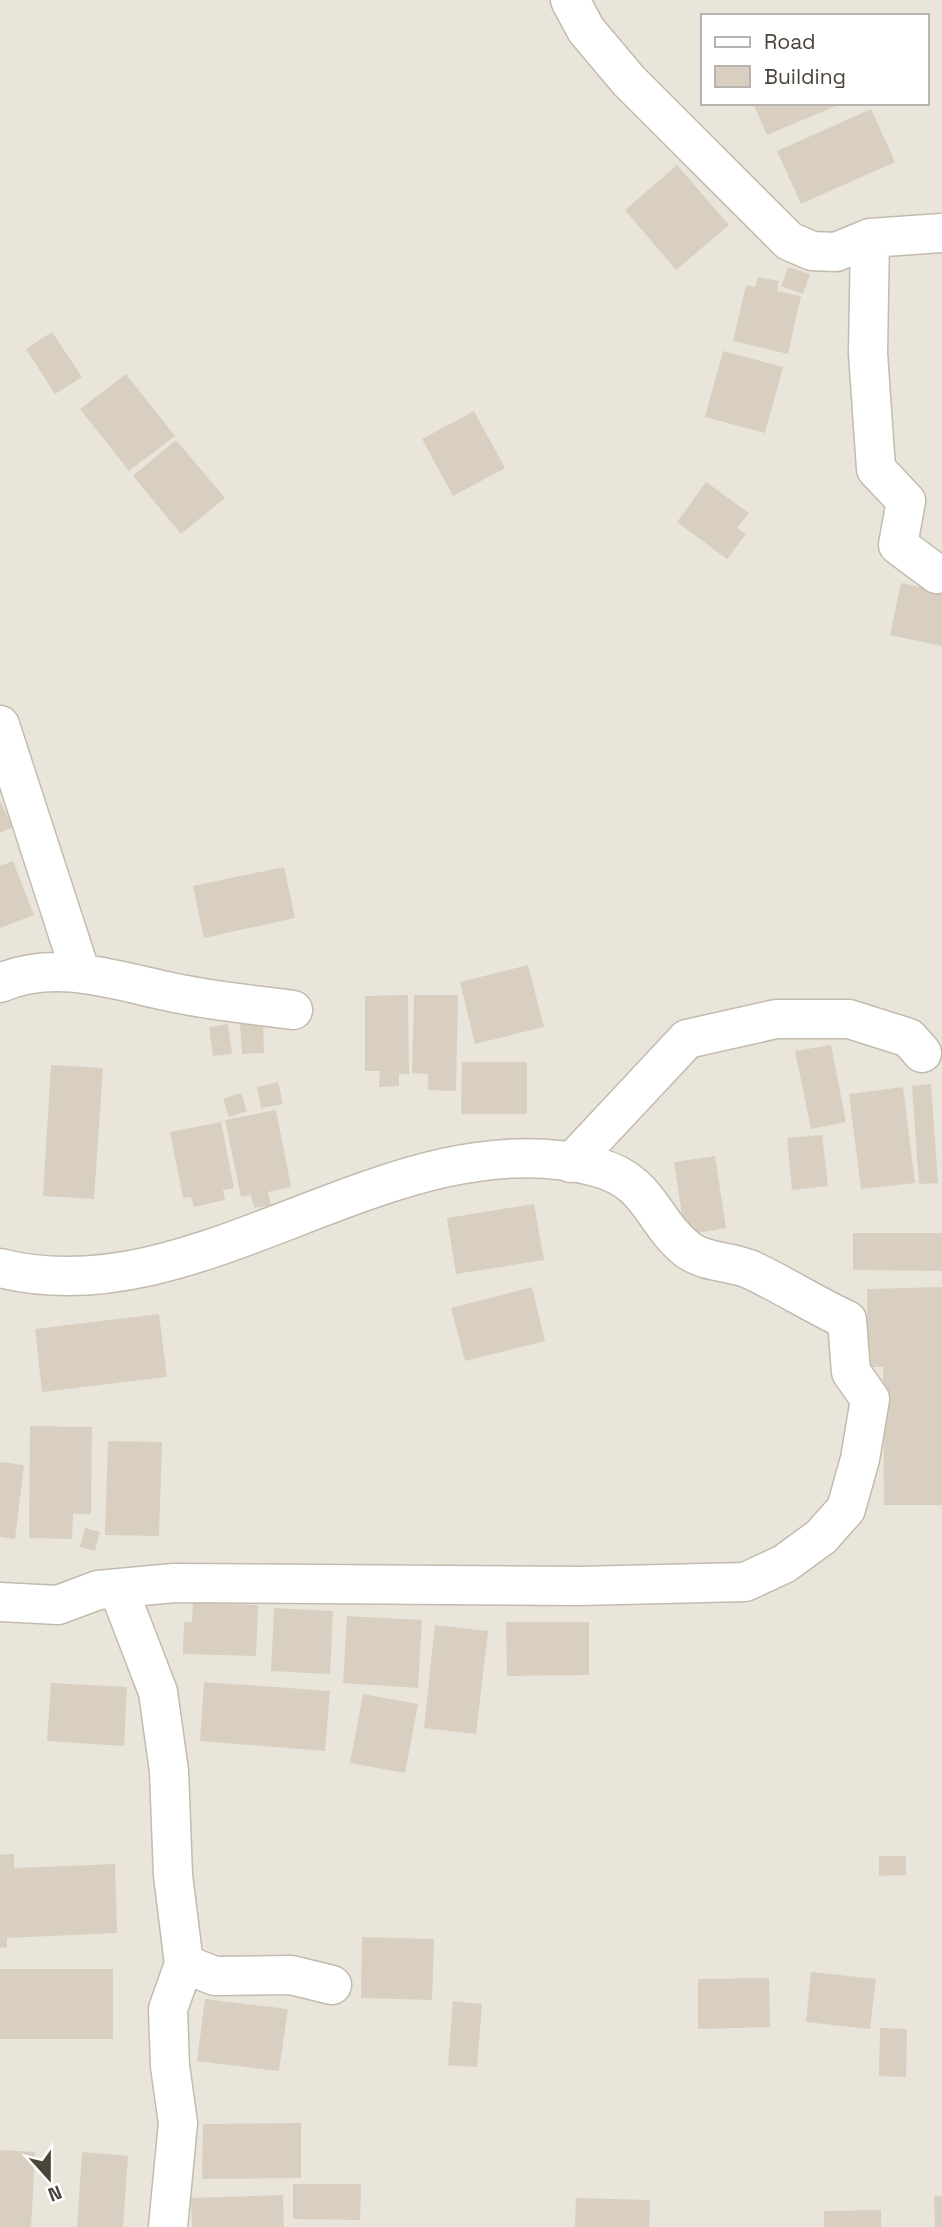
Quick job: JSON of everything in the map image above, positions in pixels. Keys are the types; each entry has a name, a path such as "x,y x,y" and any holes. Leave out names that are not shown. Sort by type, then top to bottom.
{"street":[{"path":"570,0 586,30 629,81 789,241 812,251 836,252 870,238 942,233"},
{"path":"870,238 868,353 876,470 906,501 898,545 937,574"},
{"path":"0,725 80,971"},
{"path":"0,983 15,977 80,971 186,995 293,1010"},
{"path":"570,1163 687,1039 776,1018 849,1019 909,1038 922,1053"},
{"path":"0,1268 71,1277 159,1263 406,1178 472,1160 532,1159 595,1166 622,1176 647,1197 688,1250 705,1258 747,1269 848,1321 851,1372 870,1399 860,1459 846,1509 821,1537 784,1564 745,1582 580,1586 174,1583 98,1590 58,1605 0,1602"},
{"path":"118,1588 158,1692 169,1771 173,1875 184,1964 168,2009 170,2066 178,2123 168,2227"},
{"path":"184,1964 215,1976 291,1975 332,1985"}],"shaded area":[{"path":"0,0 942,0 942,2227 0,2227"}],"building":[{"path":"754,105 838,105 767,135"},
{"path":"871,109 895,162 801,204 777,151"},
{"path":"677,165 729,225 676,270 625,210"},
{"path":"788,267 810,274 803,294 781,286"},
{"path":"758,277 779,281 777,291 801,296 788,354 733,341 746,285 755,287"},
{"path":"52,332 82,377 55,394 26,349"},
{"path":"723,351 783,367 765,433 705,417"},
{"path":"126,374 175,436 129,471 80,409"},
{"path":"474,411 505,468 453,496 422,439"},
{"path":"176,440 225,498 181,534 133,476"},
{"path":"706,482 749,513 737,528 746,534 727,559 677,522"},
{"path":"901,583 942,592 942,646 890,635"},
{"path":"0,801 13,827 0,833"},
{"path":"13,861 34,915 0,928 0,866"},
{"path":"284,867 295,918 204,938 193,886"},
{"path":"528,965 544,1027 475,1044 460,982"},
{"path":"408,995 409,1074 399,1074 399,1086 379,1087 380,1071 365,1071 365,996"},
{"path":"414,995 458,995 456,1091 428,1090 428,1074 412,1073"},
{"path":"263,1022 264,1053 242,1054 240,1023"},
{"path":"228,1024 232,1054 213,1056 209,1027"},
{"path":"831,1045 846,1122 811,1129 795,1051"},
{"path":"462,1062 527,1062 527,1114 461,1114"},
{"path":"51,1065 103,1068 94,1199 43,1196"},
{"path":"278,1082 283,1104 261,1108 257,1087"},
{"path":"931,1084 938,1183 919,1184 912,1086"},
{"path":"903,1087 915,1183 861,1189 849,1094"},
{"path":"241,1093 247,1111 229,1117 223,1099"},
{"path":"276,1110 291,1187 268,1192 271,1205 254,1208 251,1195 241,1197 225,1120"},
{"path":"221,1122 234,1188 223,1190 225,1200 194,1207 191,1197 183,1198 170,1132"},
{"path":"822,1135 828,1186 792,1190 787,1138"},
{"path":"715,1156 726,1228 685,1235 674,1162"},
{"path":"534,1204 544,1260 456,1274 447,1218"},
{"path":"853,1233 942,1233 942,1271 853,1270"},
{"path":"532,1287 545,1341 465,1361 451,1308"},
{"path":"942,1287 942,1505 884,1505 883,1367 868,1367 867,1289"},
{"path":"159,1314 167,1377 42,1392 35,1329"},
{"path":"30,1426 92,1427 91,1514 73,1514 72,1539 29,1538"},
{"path":"108,1441 162,1442 159,1536 105,1535"},
{"path":"0,1462 24,1465 15,1539 0,1537"},
{"path":"85,1528 100,1532 95,1551 80,1547"},
{"path":"193,1603 258,1605 256,1656 183,1654 184,1622 192,1622"},
{"path":"274,1608 333,1611 330,1674 271,1671"},
{"path":"347,1616 422,1620 418,1688 343,1683"},
{"path":"506,1622 589,1622 589,1675 507,1676"},
{"path":"435,1625 488,1631 476,1734 424,1728"},
{"path":"204,1682 330,1691 325,1751 200,1741"},
{"path":"51,1683 127,1687 124,1746 47,1741"},
{"path":"363,1694 418,1704 405,1773 350,1763"},
{"path":"14,1854 14,1868 115,1864 117,1933 7,1938 7,1947 0,1948 0,1855"},
{"path":"879,1856 906,1856 906,1875 879,1876"},
{"path":"362,1937 434,1939 432,2000 361,1998"},
{"path":"0,1969 113,1969 113,2039 0,2039"},
{"path":"811,1972 876,1979 870,2029 806,2022"},
{"path":"769,1978 770,2027 698,2029 698,1979"},
{"path":"205,1999 288,2009 279,2071 197,2061"},
{"path":"453,2001 482,2004 477,2067 448,2065"},
{"path":"880,2028 907,2029 906,2077 879,2076"},
{"path":"301,2123 301,2178 202,2179 203,2124"},
{"path":"0,2150 35,2152 31,2227 0,2227"},
{"path":"82,2152 128,2156 123,2227 77,2227"},
{"path":"293,2184 361,2184 360,2220 293,2219"},
{"path":"283,2195 284,2227 192,2227 191,2198"},
{"path":"934,2196 942,2196 942,2227 935,2227"},
{"path":"576,2198 650,2200 649,2227 575,2227"},
{"path":"881,2210 881,2227 824,2227 824,2211"}]}
